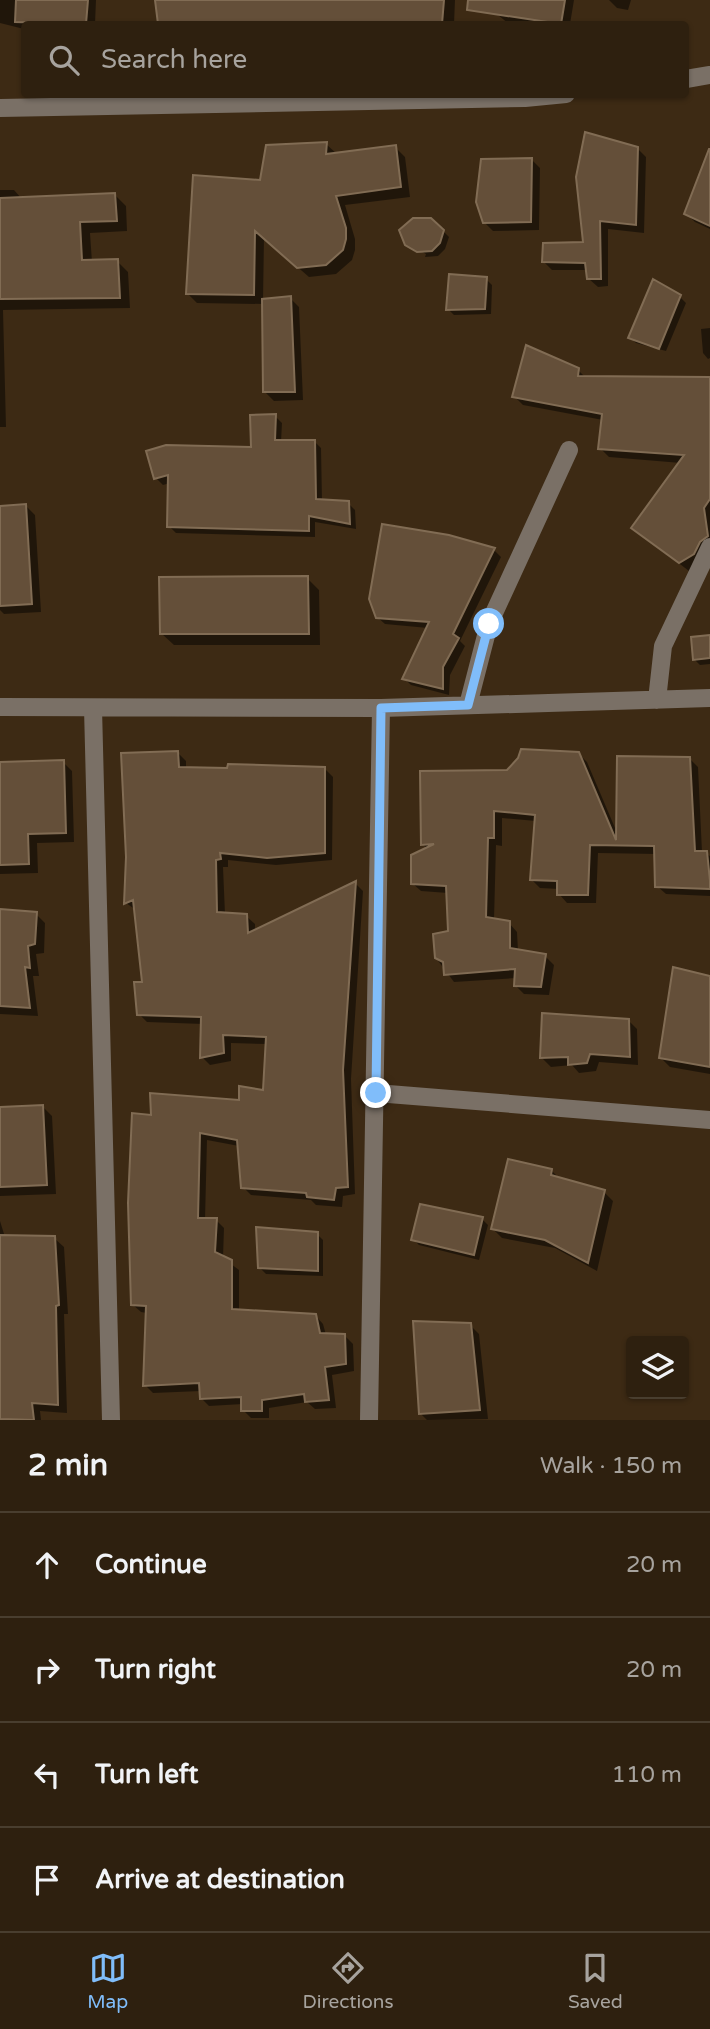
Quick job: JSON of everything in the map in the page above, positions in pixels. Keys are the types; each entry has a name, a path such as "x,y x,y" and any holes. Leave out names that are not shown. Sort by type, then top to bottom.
{"street":[{"path":"689,78 710,75"},
{"path":"0,108 533,98"},
{"path":"468,705 489,624 569,450"},
{"path":"657,699 663,646 710,547"},
{"path":"0,707 381,708 710,698"},
{"path":"93,708 111,1420"},
{"path":"369,1420 381,708"},
{"path":"376,1093 710,1120"}],"building":[{"path":"16,0 88,0 86,21 15,22"},
{"path":"155,0 444,0 442,21 158,21"},
{"path":"468,0 565,0 562,21 541,21 467,10"},
{"path":"585,132 638,147 636,225 600,221 601,279 587,279 585,263 542,262 543,243 583,242 576,177"},
{"path":"327,142 326,154 396,145 401,187 336,196 346,228 346,239 343,250 326,265 297,268 255,231 254,295 186,294 193,175 260,180 266,145"},
{"path":"710,149 710,226 684,214"},
{"path":"532,158 531,222 483,223 476,202 481,159"},
{"path":"115,193 117,221 80,222 82,260 118,259 120,298 0,299 0,198"},
{"path":"413,218 431,218 444,230 440,243 432,251 417,252 405,245 399,230"},
{"path":"449,274 487,277 485,309 446,310"},
{"path":"653,279 681,295 659,349 628,338"},
{"path":"291,296 295,392 263,392 262,299"},
{"path":"526,345 579,368 578,376 710,377 710,499 704,508 708,536 700,542 694,554 679,563 631,528 684,455 598,449 602,414 512,397"},
{"path":"276,414 275,440 315,440 316,499 349,501 350,524 309,516 309,531 167,527 168,475 154,479 146,451 166,445 251,447 250,415"},
{"path":"26,504 32,604 0,606 0,506"},
{"path":"382,524 449,535 495,548 453,634 459,638 443,667 443,689 402,679 429,622 376,618 369,599"},
{"path":"308,576 309,634 160,634 159,577"},
{"path":"710,635 710,658 693,660 691,637"},
{"path":"521,749 579,752 616,840 617,756 690,757 695,851 707,851 710,881 710,889 655,887 654,846 590,845 588,895 557,895 557,881 530,880 535,815 494,811 494,838 488,838 486,917 510,921 510,948 546,954 541,987 514,986 515,969 444,975 443,962 435,958 433,934 448,931 446,886 411,884 411,855 434,844 421,845 420,771 507,770 518,758"},
{"path":"178,751 179,767 227,768 228,764 325,767 325,853 267,858 220,853 221,859 216,860 217,912 247,914 248,933 356,881 343,1070 348,1187 336,1188 334,1200 307,1197 306,1193 241,1188 237,1140 200,1133 198,1218 217,1218 215,1252 232,1260 232,1309 316,1314 320,1333 345,1334 346,1364 325,1367 329,1400 305,1402 304,1394 262,1400 262,1411 241,1411 241,1397 200,1399 199,1383 143,1386 146,1306 131,1305 128,1203 132,1113 151,1115 150,1093 239,1100 239,1086 263,1090 266,1037 223,1035 224,1053 200,1058 201,1017 137,1015 134,982 142,982 133,900 124,904 126,857 121,753"},
{"path":"64,760 66,833 28,834 29,864 0,865 0,762"},
{"path":"0,909 37,912 35,944 28,946 30,968 25,967 30,1008 0,1006"},
{"path":"673,967 710,976 710,1067 659,1058"},
{"path":"542,1013 629,1019 630,1057 590,1054 587,1063 568,1065 568,1057 540,1058"},
{"path":"43,1105 47,1185 0,1187 0,1107"},
{"path":"508,1159 552,1169 551,1175 605,1190 588,1263 545,1240 491,1229"},
{"path":"420,1204 483,1217 474,1255 411,1240"},
{"path":"256,1227 318,1232 318,1271 258,1268"},
{"path":"0,1235 55,1236 59,1305 56,1306 58,1405 32,1403 34,1420 0,1419"},
{"path":"413,1321 471,1323 480,1410 419,1414"}],"route":[{"path":"376,1093 381,708 468,705 489,624"}]}
